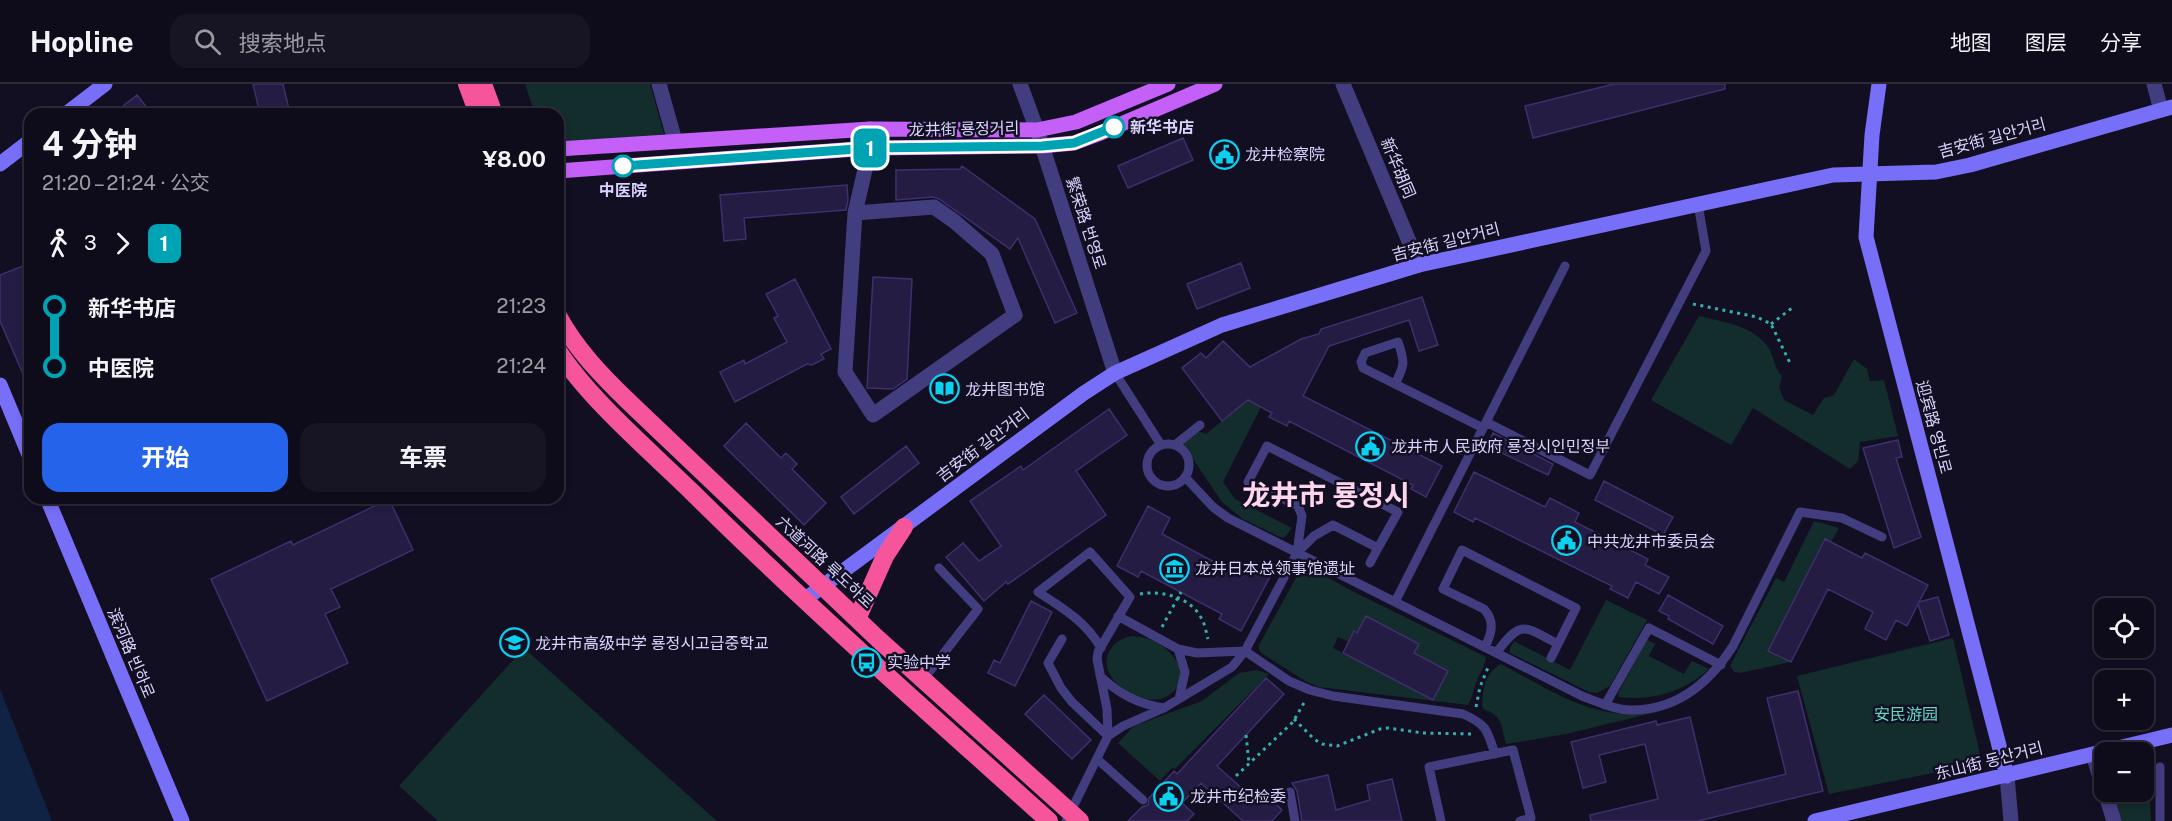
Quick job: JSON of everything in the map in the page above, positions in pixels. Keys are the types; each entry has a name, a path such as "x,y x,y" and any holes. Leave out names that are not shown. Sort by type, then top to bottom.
{"highway":[{"path":"467,84 476,108"},
{"path":"483,84 492,108"},
{"name":"六道河路 륙도하로","path":"564,327 604,378 857,619 1072,818"},
{"path":"564,360 620,422 804,600 1049,821"},
{"path":"857,619 885,556 904,526"}],"main road":[{"name":"龙井街 룡정거리","path":"564,149 870,129 1037,130 1076,122 1168,84"},
{"name":"龙井街 룡정거리","path":"564,171 870,148 1042,146 1074,143 1098,135 1215,84"}],"street":[{"path":"74,108 105,84"},
{"path":"659,84 675,141"},
{"name":"繁荣路 번영로","path":"1020,84 1115,373"},
{"name":"新华胡同","path":"1343,84 1419,265"},
{"name":"迎宾路 영빈로","path":"1879,84 1869,174 1866,237 2007,776"},
{"path":"2154,84 2167,108"},
{"name":"吉安街 길안거리","path":"804,600 1084,393 1115,373 1222,325 1419,265 1833,175 1936,172 1970,165 2167,108"},
{"path":"855,213 934,207 992,254 1015,315 873,415 845,372 855,213 870,148 870,129"},
{"path":"0,164 24,146"},
{"path":"0,385 24,443"},
{"name":"滨河路 빈하로","path":"50,504 182,821"},
{"name":"东山街 동산거리","path":"1815,821 2172,735"},
{"path":"2007,776 2011,821"},
{"path":"2108,802 2114,821"}],"lane":[{"path":"1395,384 1404,364 1398,342 1365,353 1361,362 1363,368 1395,384 1590,475 1706,251 1698,204"},
{"path":"1395,602 1566,266"},
{"path":"1115,373 1161,445"},
{"path":"1175,445 1200,425"},
{"path":"1161,445 1175,445 1181,448 1188,460 1189,467 1185,477 1171,485 1158,483 1149,473 1148,459 1155,448 1161,445"},
{"path":"1297,553 1302,516 1298,506 1248,482 1267,446 1398,512 1370,563"},
{"path":"1185,477 1213,507 1228,518 1582,696 1605,705 1630,710 1652,708 1681,698 1700,686 1721,665 1733,646 1800,512 1842,518 1882,537"},
{"path":"1108,736 1123,726 1164,708 1232,667 1245,651 1297,553 1314,536 1333,525 1378,548"},
{"path":"1485,647 1492,625 1488,614 1484,609 1443,589 1462,550 1576,608 1551,658"},
{"path":"1072,818 1108,736 1105,696 1098,674 1097,659 1130,597 1090,552 1038,592 1075,616 1093,634 1101,648"},
{"path":"923,680 978,609 939,568"},
{"path":"1118,616 1178,649 1197,653 1245,651 1289,681 1310,690 1333,696 1463,714 1475,719 1488,731 1495,754"},
{"path":"1496,652 1510,634 1522,628 1558,644"},
{"path":"1605,705 1649,628 1721,665"},
{"path":"1062,639 1048,663 1061,688 1072,702 1108,736"},
{"path":"1178,649 1185,672 1179,699"},
{"path":"1098,674 1114,689 1136,701 1164,708"},
{"path":"1441,821 1429,767 1513,750 1531,818 1520,821"},
{"path":"1097,759 1143,800"},
{"path":"2160,766 2160,821"},
{"path":"1290,792 1295,821"}],"path":[{"path":"1680,302 1757,317 1771,324 1791,365"},
{"path":"1771,324 1792,308"},
{"path":"1130,597 1156,592 1178,599 1199,614 1212,652"},
{"path":"1170,612 1181,592"},
{"path":"1475,719 1480,687 1496,652"},
{"path":"1236,776 1294,719 1310,690"},
{"path":"1294,719 1314,739 1322,744 1337,746 1380,729 1458,734 1488,731"},
{"path":"1245,735 1249,764"}],"green space":[{"path":"525,84 650,84 664,134 564,150 564,108 533,108"},
{"path":"1699,316 1736,325 1761,340 1768,347 1782,376 1779,387 1784,400 1813,415 1824,398 1834,395 1854,359 1867,369 1870,381 1884,380 1898,436 1860,442 1858,461 1850,469 1753,408 1731,445 1651,400"},
{"path":"1250,398 1261,407 1223,482 1235,499 1292,528 1282,538 1243,519 1222,502 1182,443 1198,431 1206,434"},
{"path":"1814,521 1839,528 1831,542 1824,539 1768,651 1791,662 1740,673 1734,672 1730,666 1776,578 1784,582"},
{"path":"1306,568 1316,571 1486,657 1468,705 1319,687 1305,681 1263,654 1259,650 1259,645 1297,576","holes":["1354,632 1448,671 1433,700 1333,648 1338,637 1349,642"]},
{"path":"1606,600 1647,620 1610,686 1597,693 1589,692 1510,653 1514,641 1570,670"},
{"path":"1133,636 1158,643 1176,660 1181,675 1175,690 1168,696 1159,699 1139,697 1129,693 1112,678 1107,660 1110,650 1120,640"},
{"name":"安民游园","path":"1953,638 1982,763 1829,794 1797,676"},
{"path":"1647,640 1655,644 1649,656 1684,674 1692,661 1709,669 1689,684 1667,693 1643,698 1619,697 1618,693"},
{"path":"524,648 717,821 438,821 399,786"},
{"path":"1501,664 1560,696 1592,708 1629,714 1661,711 1566,734 1506,744 1498,718 1490,711 1483,709 1482,705 1488,676"},
{"path":"1257,670 1269,674 1175,769 1172,768 1160,781 1118,743 1139,724 1202,701 1239,673"},
{"path":"2116,802 2150,802 2151,821 2122,821"}],"water":[{"path":"0,689 52,821 0,821"}],"building":[{"path":"253,84 283,84 289,108 259,108"},
{"path":"1614,84 1725,84 1725,89 1533,138 1525,106"},
{"path":"137,95 147,108 121,108"},
{"path":"1183,138 1193,160 1128,188 1118,166"},
{"path":"962,166 1035,219 1077,313 1055,323 1018,238 1010,249 933,197 896,200 896,170 960,169"},
{"path":"847,185 846,210 744,218 746,239 724,241 720,195"},
{"path":"1241,263 1250,288 1197,309 1187,284"},
{"path":"24,265 24,376 0,321 0,275"},
{"path":"873,277 912,279 907,379 893,389 867,388"},
{"path":"795,279 831,349 821,354 824,359 812,365 807,364 735,402 720,372 744,360 745,364 787,342 774,318 778,316 766,294"},
{"path":"1422,297 1438,345 1419,351 1409,320 1329,346 1303,396 1442,466 1426,497 1411,489 1413,485 1289,421 1287,426 1269,417 1272,413 1248,400 1222,421 1182,368 1201,353 1206,358 1223,341 1250,367 1301,339 1319,334 1321,329"},
{"path":"1109,409 1127,435 1076,471 1106,515 1008,584 1006,582 984,601 946,557 963,543 979,561 1001,546 970,501 1021,466 1023,470"},
{"path":"746,423 781,458 786,453 797,464 792,469 826,503 804,525 724,446"},
{"path":"1493,433 1553,464 1548,475 1487,446"},
{"path":"1898,440 1902,457 1896,458 1921,537 1894,548 1863,448"},
{"path":"906,446 919,463 854,514 841,497"},
{"name":"中共龙井市委员会","path":"1474,472 1545,507 1550,498 1579,513 1575,522 1648,559 1645,565 1669,577 1659,594 1636,582 1628,598 1610,589 1612,586 1475,518 1473,522 1454,512"},
{"path":"1604,481 1673,517 1663,535 1595,500"},
{"path":"379,504 391,504 413,550 331,589 340,607 325,614 348,663 267,701 211,579 291,541 293,545"},
{"name":"龙井日本总领事馆遗址","path":"1148,506 1170,518 1162,534 1242,577 1251,560 1273,571 1241,631 1219,619 1222,614 1141,571 1138,577 1117,566"},
{"path":"1825,539 1862,558 1865,553 1928,585 1919,602 1938,597 1949,635 1930,641 1918,604 1907,626 1896,620 1886,640 1865,629 1873,612 1828,589 1791,662 1768,651"},
{"path":"1668,595 1723,626 1713,644 1668,619 1669,616 1659,611"},
{"path":"1031,601 1052,612 1015,686 988,673 994,660 1000,663"},
{"path":"1366,616 1419,644 1414,653 1448,671 1433,700 1343,653 1354,631 1357,633"},
{"path":"1266,678 1284,694 1217,766 1254,799 1262,790 1282,810 1272,821 1243,821 1201,783 1182,803 1194,814 1187,821 1128,821 1142,807 1148,805 1149,798 1174,771 1177,774"},
{"path":"1798,691 1823,791 1698,821 1591,821 1590,815 1658,799 1645,744 1599,755 1606,782 1583,788 1571,742 1656,721 1657,725 1690,717 1708,793 1786,774 1767,698"},
{"path":"1044,695 1091,740 1072,759 1025,714"},
{"path":"1328,775 1336,810 1370,800 1367,785 1392,779 1402,821 1302,821 1297,791 1292,783"}],"bus line":[{"name":"1","path":"623,166 870,148 1042,146 1074,143 1114,127"}],"place":[{"name":"新华书店","path":"1114,127"},
{"name":"龙井检察院","path":"1224,154"},
{"name":"中医院","path":"623,166"},
{"name":"龙井图书馆","path":"944,389"},
{"name":"龙井市人民政府 룡정시인민정부","path":"1370,446"},
{"name":"中共龙井市委员会","path":"1566,541"},
{"name":"龙井日本总领事馆遗址","path":"1174,568"},
{"name":"龙井市高级中学 룡정시고급중학교","path":"514,643"},
{"name":"实验中学","path":"866,662"},
{"name":"龙井市纪检委","path":"1169,796"}],"district":[{"name":"龙井市 룡정시","path":"1326,494"}]}
